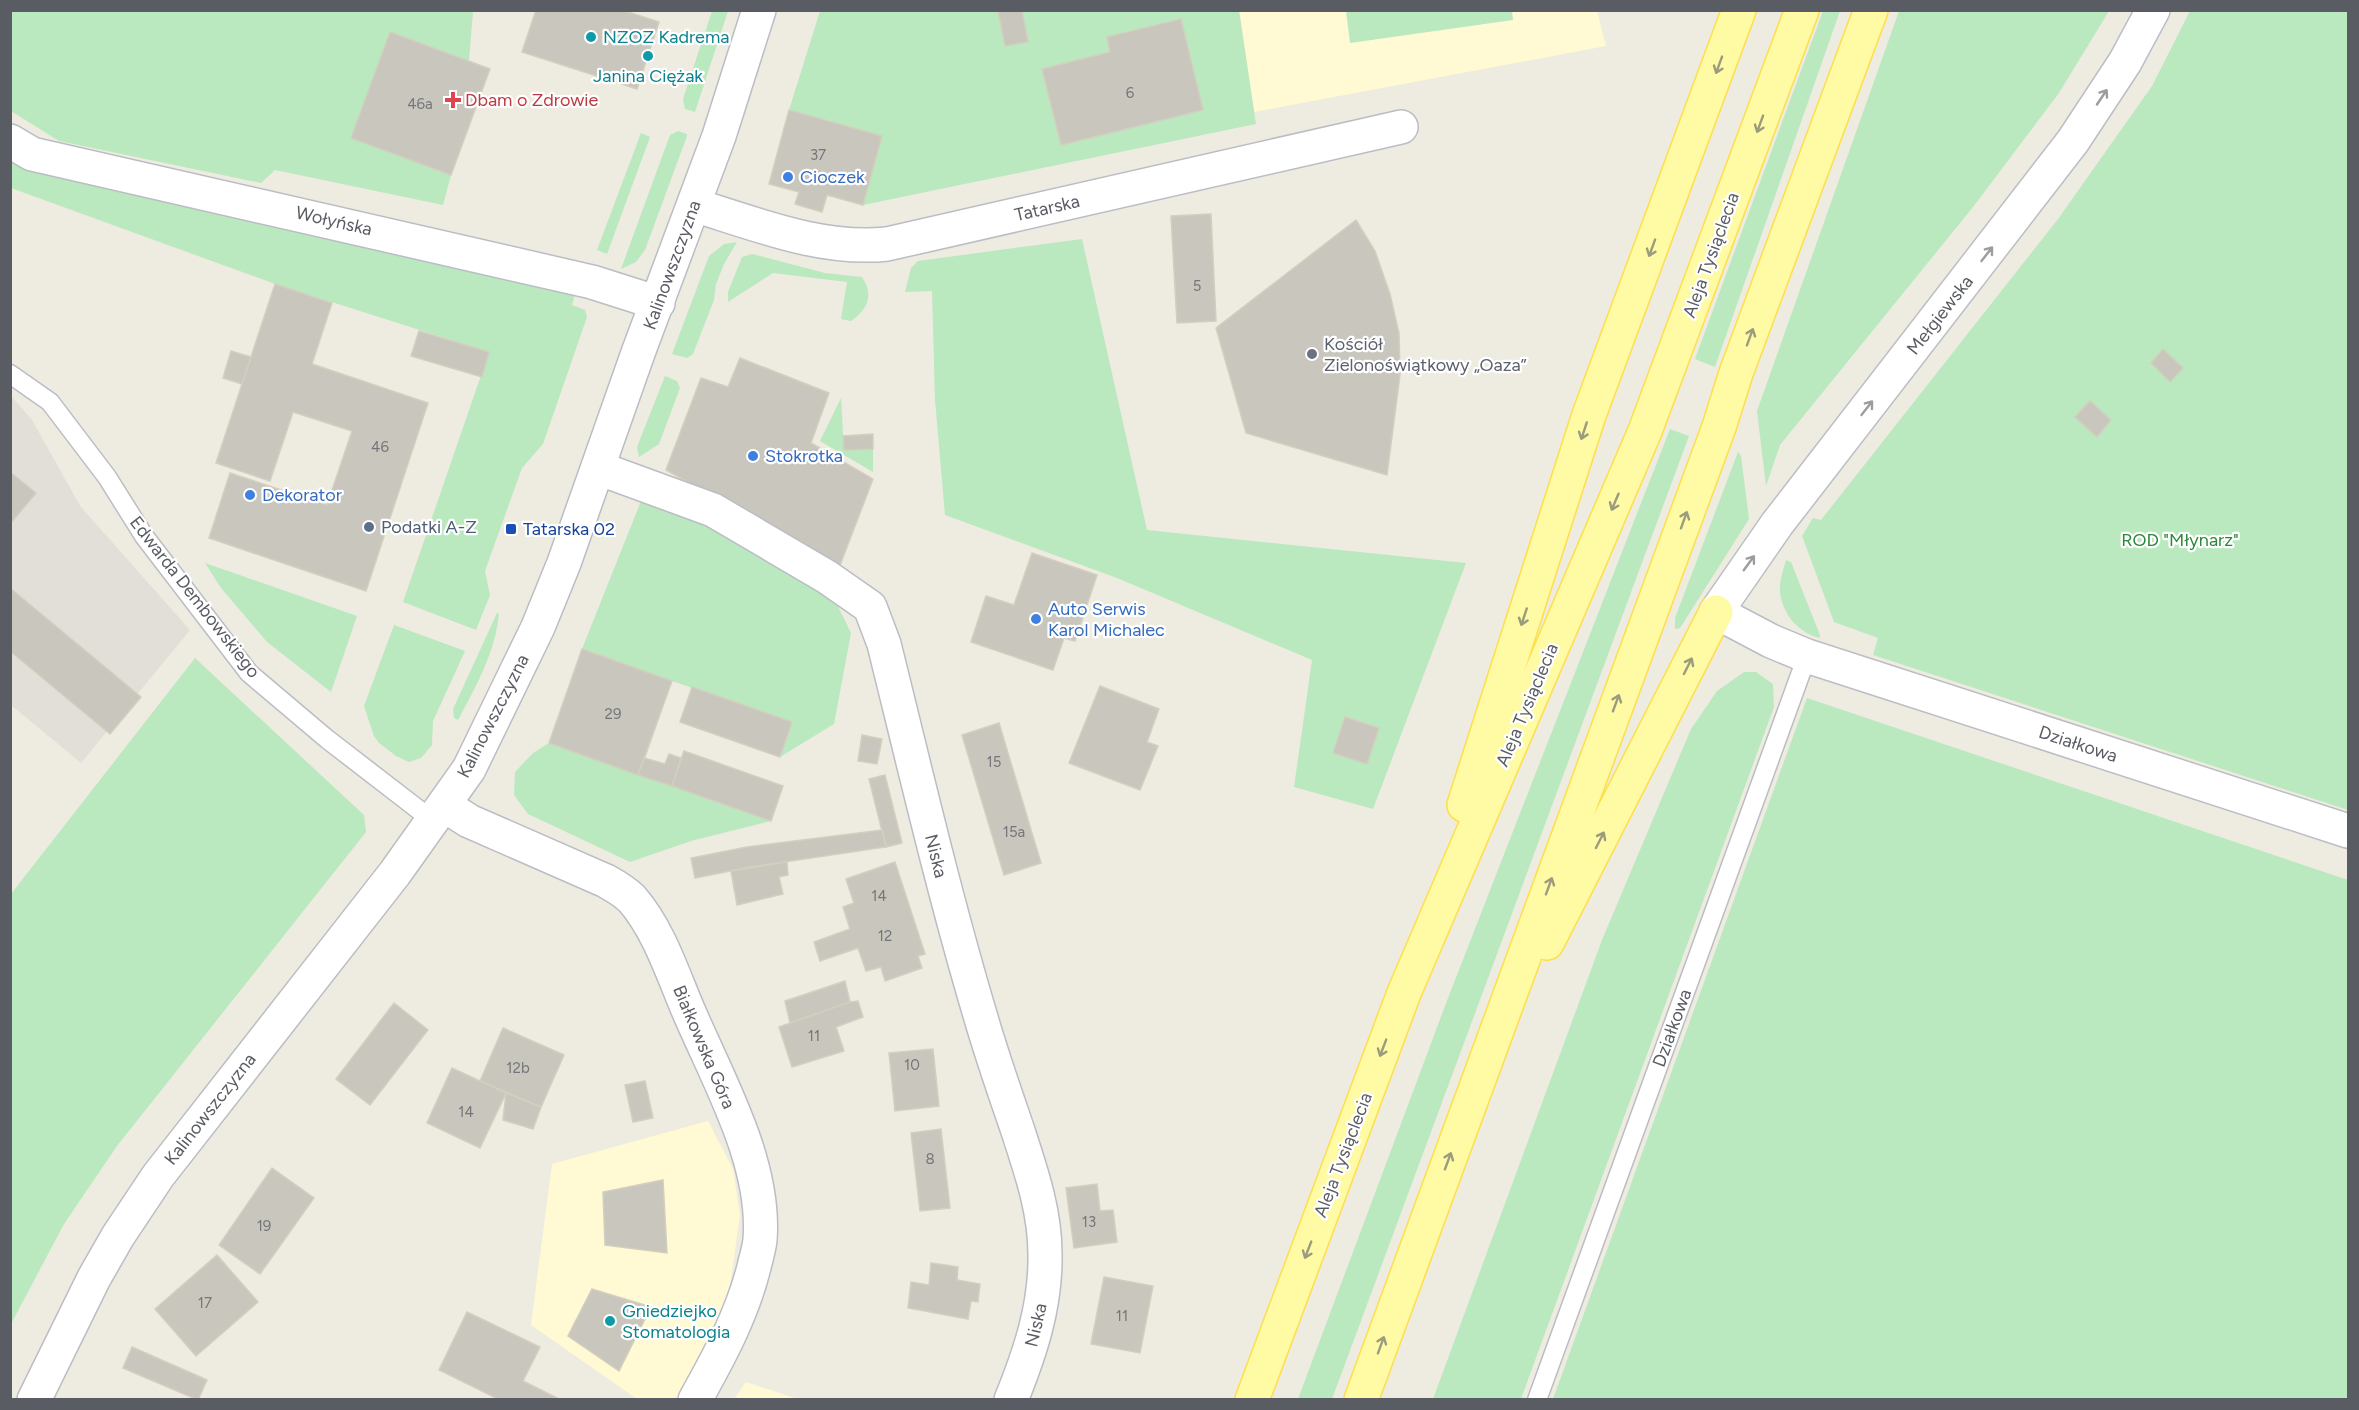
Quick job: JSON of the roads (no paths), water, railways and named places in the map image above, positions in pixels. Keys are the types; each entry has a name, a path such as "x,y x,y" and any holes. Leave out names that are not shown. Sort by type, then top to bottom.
{"main road":[{"path":"1404,993 1589,415 1739,10"},
{"name":"Aleja Tysiąclecia","path":"1252,1400 1404,993 1645,431 1802,10"},
{"path":"1361,1400 1871,10"},
{"path":"1478,1079 1716,612"}],"street":[{"name":"Kalinowszczyzna","path":"34,1400 94,1278 118,1236 158,1176 395,873 469,769 534,635 564,563 638,353 694,205 759,10"},
{"name":"Mełgiewska","path":"1716,612 1777,524 2073,141 2125,62 2153,10"},
{"name":"Tatarska","path":"694,205 762,226 838,245 863,247 887,244 1401,127"},
{"name":"Wołyńska","path":"18,148 592,282 658,303"},
{"name":"Niska","path":"598,468 713,510 827,577 870,607 884,644 949,911 990,1047 1035,1182 1042,1216 1046,1254 1042,1307 1028,1358 1011,1400"},
{"name":"Działkowa","path":"1716,612 1771,641 1807,656 2349,831"},
{"name":"Białkowska Góra","path":"438,813 469,821 622,890 632,899 653,932 673,974 745,1142 760,1211 760,1243 739,1314 695,1400"}],"lane":[{"name":"Edwarda Dembowskiego","path":"10,374 50,402 107,477 144,536 249,673 327,740 438,813"},
{"name":"Działkowa","path":"1537,1400 1807,656"}],"place":[{"name":"NZOZ Kadrema","path":"591,37"},
{"name":"Janina Ciężak","path":"648,56"},
{"name":"Dbam o Zdrowie","path":"453,100"},
{"name":"Cioczek","path":"788,177"},
{"name":"Kościół Zielonoświątkowy „Oaza”","path":"1312,354"},
{"name":"Stokrotka","path":"753,456"},
{"name":"Dekorator","path":"250,495"},
{"name":"Podatki A-Z","path":"369,527"},
{"name":"Tatarska 02","path":"511,529"},
{"name":"Auto Serwis Karol Michalec","path":"1036,619"},
{"name":"Gniedziejko Stomatologia","path":"610,1321"}],"park label":[{"name":"ROD \"Młynarz\"","path":"2180,540"}]}
